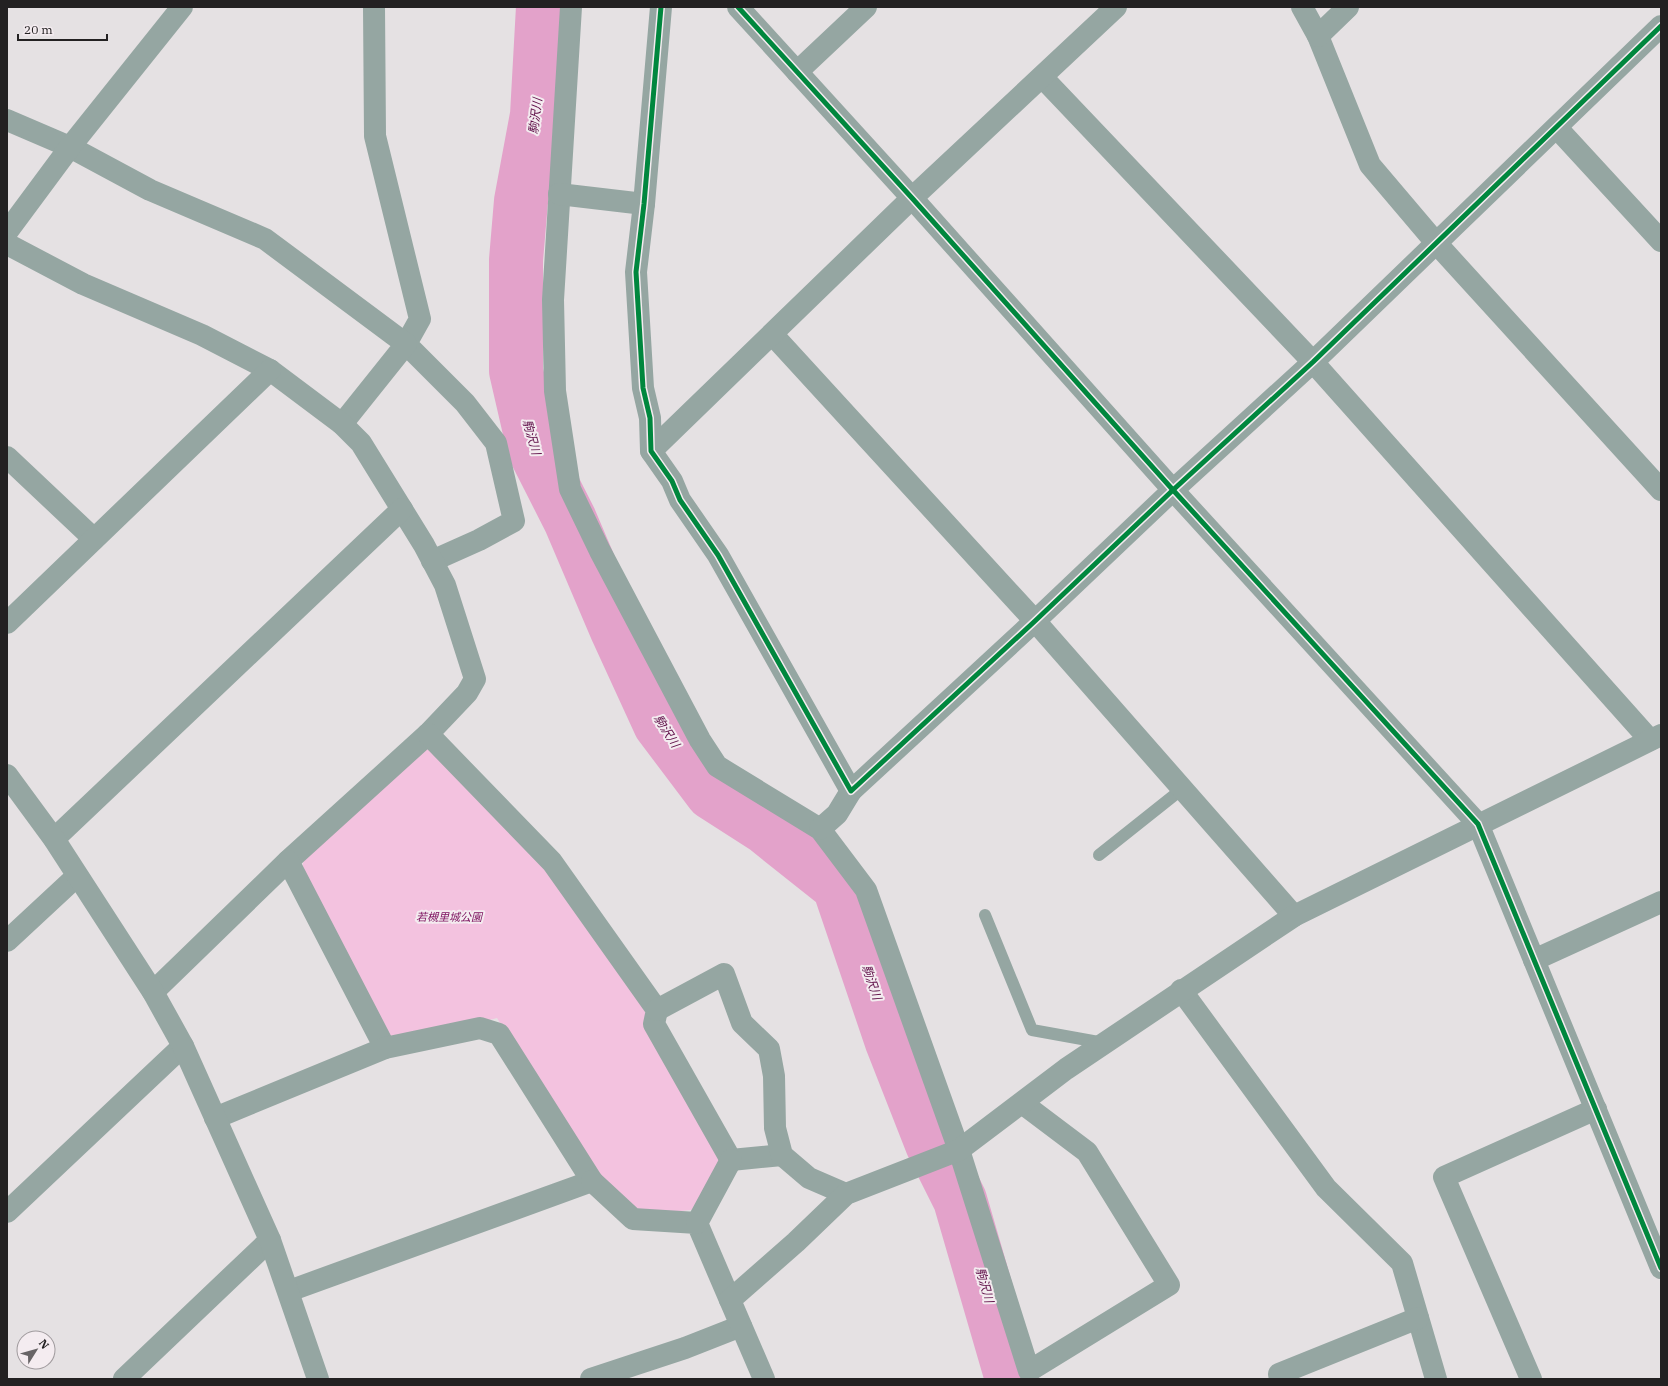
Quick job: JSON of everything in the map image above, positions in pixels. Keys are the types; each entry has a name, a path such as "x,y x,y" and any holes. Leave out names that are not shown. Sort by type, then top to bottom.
{"street":[{"path":"7,232 70,147 182,7"},
{"path":"342,424 406,344 420,319 375,136 374,7"},
{"path":"571,7 553,300 555,391 570,489 600,551 700,740 717,766 820,829 866,890 959,1150 1031,1375 1169,1285 1087,1152 1022,1103"},
{"path":"661,7 644,204 636,272 643,388 650,418 651,450 672,481 680,500 718,555 851,791"},
{"path":"738,7 912,198 1173,490 1478,824 1661,1268"},
{"path":"796,72 866,7"},
{"path":"651,450 912,198 1116,7"},
{"path":"1302,7 1318,36 1370,165 1437,244 1657,479"},
{"path":"1318,36 1348,7"},
{"path":"820,829 837,814 851,791 1035,621 1173,490 1313,362 1437,244 1661,26"},
{"path":"730,1300 796,1242 846,1194 959,1150 1066,1069 1106,1043 1181,990 1294,916 1656,737 1313,362 1042,77"},
{"path":"7,120 70,147 150,190 265,239 406,344 465,403 496,443 514,521 479,540 432,561"},
{"path":"1557,128 1661,241"},
{"path":"559,194 644,204"},
{"path":"7,244 83,284 202,335 270,370 342,424 362,443 424,546 445,585 475,679 467,693 428,734 288,861 153,992"},
{"path":"772,334 1035,621 1294,916"},
{"path":"7,623 270,370"},
{"path":"7,457 94,539"},
{"path":"54,839 402,509"},
{"path":"428,734 552,862 657,1010 654,1024 730,1160"},
{"path":"7,775 54,839 153,992 183,1046 270,1240 289,1291 318,1379"},
{"path":"288,861 385,1048"},
{"path":"7,941 77,876"},
{"path":"1534,960 1661,902"},
{"path":"657,1010 724,974 742,1023 769,1049 774,1076 775,1128 782,1155 809,1178 846,1194"},
{"path":"1181,990 1326,1188 1402,1263 1436,1379"},
{"path":"215,1118 385,1048 480,1028 499,1034 592,1181 633,1219 697,1223"},
{"path":"7,1212 183,1046"},
{"path":"1531,1379 1444,1177 1596,1109"},
{"path":"730,1160 782,1155"},
{"path":"697,1223 730,1160"},
{"path":"289,1291 592,1181"},
{"path":"697,1223 764,1379"},
{"path":"124,1379 270,1240"},
{"path":"1280,1379 1279,1374 1418,1318"},
{"path":"591,1379 685,1348 741,1326"}],"lane":[{"path":"1099,855 1182,789"},
{"path":"985,916 1032,1030 1106,1043"}],"green space":[{"name":"若槻里城公園","path":"437,744 551,866 604,941 731,1160 700,1209 642,1215 594,1172 497,1018 403,1043 382,1032 302,867 307,849 416,745"}],"waterway":[{"name":"駒沢川","path":"543,7 537,115 521,201 516,260 516,371 534,449 570,520 616,628 660,724 712,793 765,827 839,886 892,1042 932,1144 960,1200 1012,1379"}],"cycle path":[{"path":"661,7 644,204 636,272 643,388 650,418 651,451 672,481 680,500 718,555 851,791 1035,621 1173,490 1313,362 1661,26"},
{"path":"738,7 912,198 1173,490 1478,824 1661,1268"}]}
